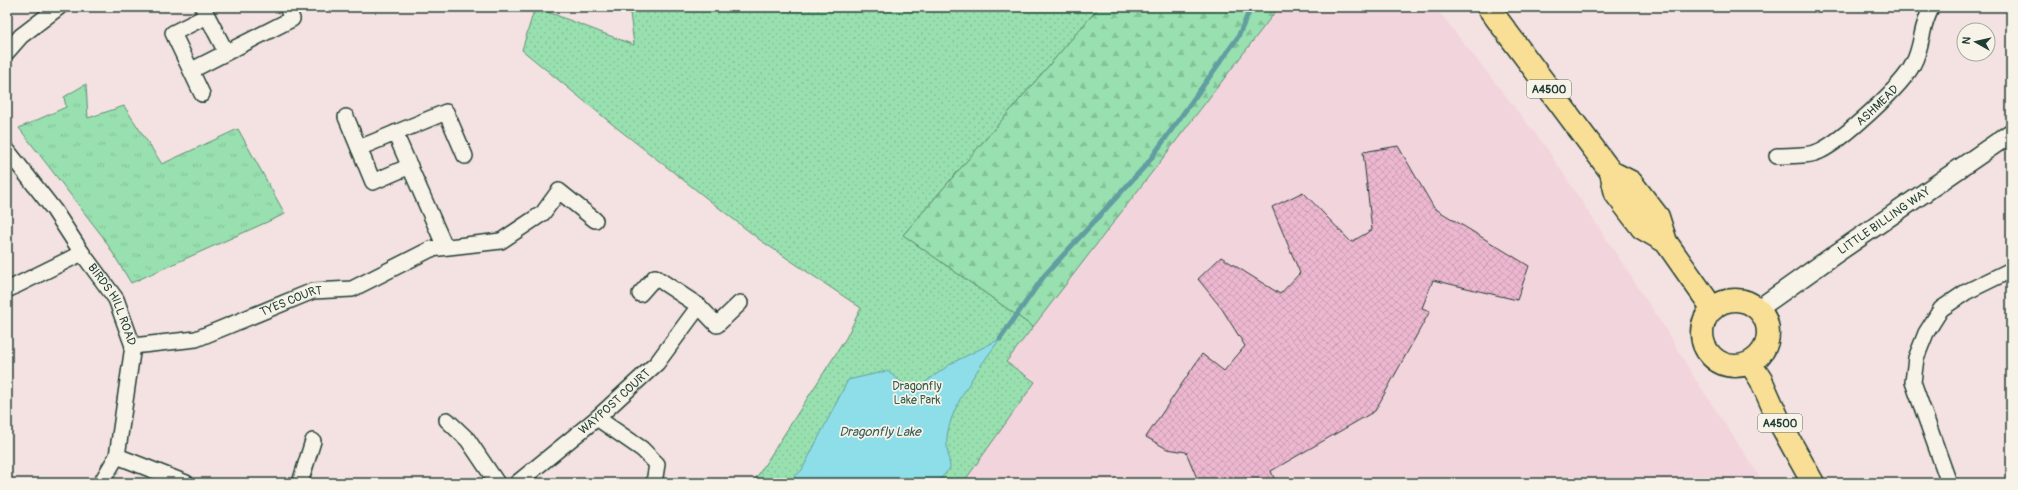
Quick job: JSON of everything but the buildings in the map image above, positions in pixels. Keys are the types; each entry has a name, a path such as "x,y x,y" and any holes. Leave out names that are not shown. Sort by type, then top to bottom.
{"main road":[{"name":"A4500","path":"1488,7 1611,172 1631,182 1658,217 1666,242 1713,309"},
{"path":"1736,300 1748,303 1758,309 1768,328 1768,338 1759,357 1750,363 1739,366 1727,366 1716,361 1708,353 1704,344 1703,325 1707,316 1713,309 1724,302 1736,300"},
{"name":"A4500","path":"1750,363 1761,380 1781,425 1813,483"}],"street":[{"path":"7,52 21,36 59,7"},
{"path":"192,70 292,19 287,7"},
{"name":"ASHMEAD","path":"1777,156 1818,152 1837,140 1897,87 1914,64 1925,19 1932,7"},
{"path":"202,94 173,32 205,11 226,52"},
{"path":"359,148 446,112 465,156"},
{"path":"346,117 373,182 410,166"},
{"path":"396,133 445,247"},
{"name":"LITTLE BILLING WAY","path":"1758,309 2011,133"},
{"name":"BIRDS HILL ROAD","path":"7,150 54,210 82,253 116,299 133,346 117,456 101,483"},
{"name":"TYES COURT","path":"133,346 196,339 313,291 352,290 431,249 502,241 543,213 559,191 596,220"},
{"path":"7,290 82,253"},
{"path":"1948,483 1913,382 1916,358 1926,333 1940,309 1966,292 2011,270"},
{"path":"640,294 655,277 699,306 717,325 740,303"},
{"name":"WAYPOST COURT","path":"517,483 597,418 657,363 699,306"},
{"path":"597,418 642,449 657,464 654,483"},
{"path":"447,420 468,440 497,483"},
{"path":"300,483 313,441"},
{"path":"117,456 186,483"}],"shaded area":[{"path":"1279,7 1435,7 1545,146 1764,483 963,483 1035,382 1006,362"}],"green space":[{"name":"Dragonfly Lake Park","path":"535,7 634,45 630,13 633,7 1099,7 903,235 1033,327 1006,362 1035,382 963,483 753,483 846,338 861,308 760,240 617,128 522,50"},
{"path":"1099,7 1279,7 1033,327 903,235"},
{"path":"86,84 88,118 124,106 162,164 238,129 285,214 131,283 103,237 19,128 66,107 64,97"}],"water":[{"name":"Dragonfly Lake","path":"1000,339 968,385 954,411 947,437 950,468 937,483 788,483 802,470 848,380 887,371 913,391 952,363"}],"waterway":[{"path":"1000,339 1044,276 1147,164 1238,37 1251,7"}]}
